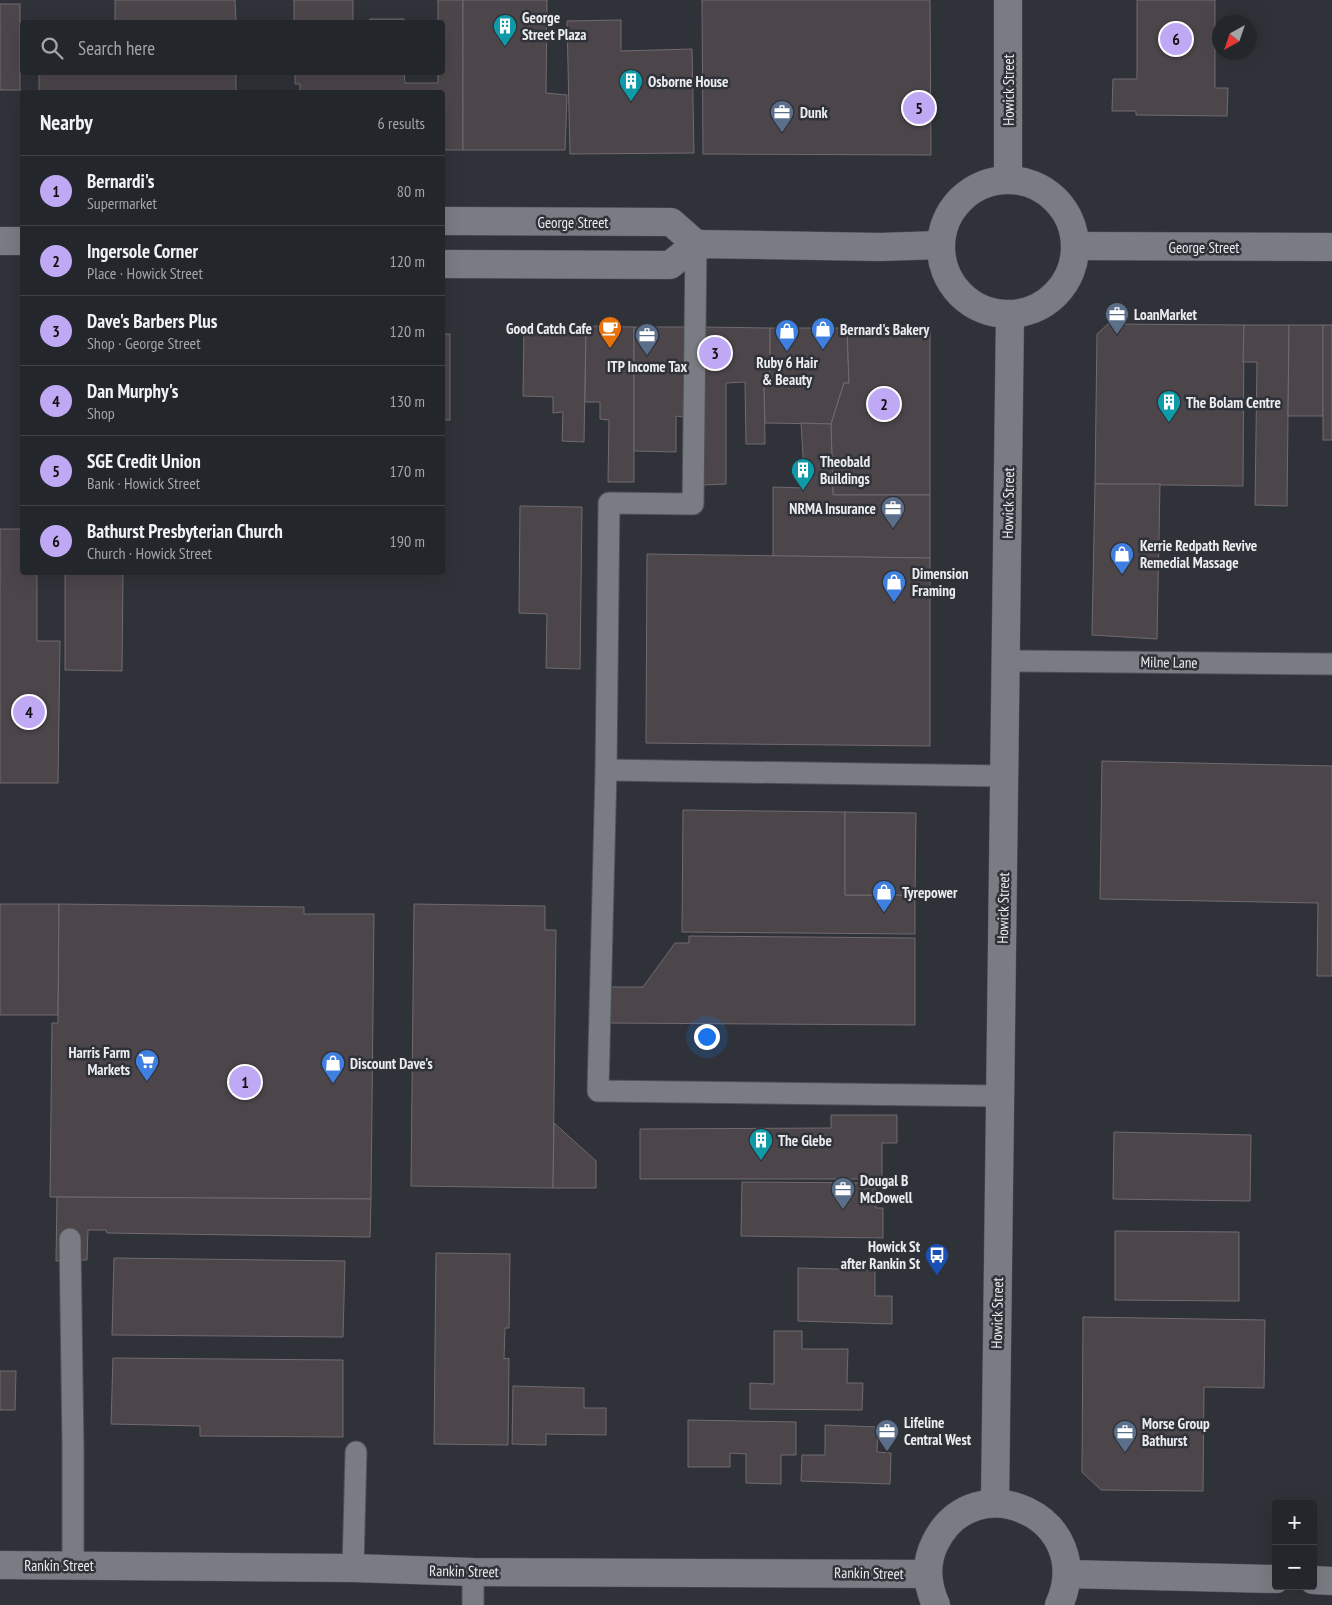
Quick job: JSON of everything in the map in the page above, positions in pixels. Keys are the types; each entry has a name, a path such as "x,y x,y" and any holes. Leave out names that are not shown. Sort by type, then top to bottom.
{"street":[{"name":"Howick Street","path":"1008,0 1008,179"},
{"path":"1008,179 1028,183 1047,192 1062,207 1072,226 1075,246 1072,266 1063,285 1049,300 1030,310 1010,314 989,311 969,302 954,286 944,267 940,245 944,225 954,207 968,192 988,183 1008,179"},
{"name":"George Street","path":"445,222 671,222 696,244"},
{"path":"0,241 20,241"},
{"path":"445,264 670,265 696,244 880,247 940,245"},
{"name":"George Street","path":"1075,246 1332,247"},
{"name":"Howick Street","path":"994,1503 1010,314"},
{"path":"936,1605 931,1594 928,1574 930,1553 940,1533 961,1514 974,1507 994,1503 1014,1505 1031,1512 1046,1523 1058,1538 1065,1555 1067,1574 1064,1593 1059,1605"},
{"name":"Rankin Street","path":"0,1565 353,1568 474,1572 928,1574"},
{"path":"1067,1574 1272,1580"},
{"path":"1317,1580 1332,1581"}],"lane":[{"path":"696,244 693,504 609,503 606,770 598,1090 1000,1096"},
{"name":"Milne Lane","path":"1006,661 1332,664"},
{"path":"606,770 1004,776"},
{"path":"70,1239 73,1565"},
{"path":"353,1568 356,1452"},
{"path":"474,1572 474,1605"}],"building":[{"path":"115,0 235,0 236,20 115,20"},
{"path":"294,0 353,0 353,20 294,20"},
{"path":"438,0 463,0 463,150 445,150 445,90 300,90 300,84 295,84 295,75 404,75 405,83 438,83 438,75 445,75 445,20 438,20"},
{"name":"George Street Plaza","path":"463,0 547,0 546,93 567,95 565,150 463,150"},
{"path":"702,0 930,0 931,155 703,154"},
{"path":"1137,0 1215,0 1215,15 1212,15 1212,60 1215,60 1215,88 1228,88 1227,116 1136,115 1136,111 1112,111 1113,79 1137,79"},
{"path":"0,4 20,4 20,90 0,90"},
{"path":"370,19 404,19 404,20"},
{"name":"Osborne House","path":"621,20 621,51 692,49 694,153 570,154 567,21"},
{"path":"39,75 236,75 236,90 39,90"},
{"name":"The Bolam Centre","path":"1108,324 1244,325 1243,486 1095,484 1097,334"},
{"path":"1244,325 1289,325 1287,506 1255,505 1257,362 1243,362"},
{"path":"1289,325 1323,325 1323,416 1288,416"},
{"path":"1323,325 1332,325 1332,440 1323,440"},
{"path":"524,326 586,326 584,442 562,441 563,412 553,413 553,397 523,396"},
{"path":"586,326 634,327 634,482 608,482 609,420 600,419 600,402 585,402"},
{"path":"634,327 685,327 683,417 676,416 676,452 634,451"},
{"path":"702,327 770,328 770,382 764,382 765,444 746,444 745,382 726,383 726,484 702,485"},
{"path":"770,328 847,328 849,383 844,383 831,424 765,423 764,382 770,382"},
{"path":"847,328 930,329 930,495 833,495 831,424 844,383 849,383"},
{"path":"445,334 450,334 450,420 445,420"},
{"name":"Theobald Buildings","path":"801,423 831,424 833,495 930,495 930,558 773,556 773,487 805,488"},
{"path":"1095,484 1160,484 1157,639 1092,635"},
{"path":"520,506 582,507 580,669 546,668 547,614 519,613"},
{"path":"0,529 20,529 20,575 37,575 37,641 60,641 58,783 0,783"},
{"path":"647,554 930,558 930,746 646,743"},
{"path":"65,575 123,575 122,671 65,670"},
{"path":"1102,761 1332,766 1332,976 1317,976 1318,903 1100,899"},
{"path":"683,810 845,812 845,895 915,895 915,934 682,932"},
{"path":"845,812 916,813 915,895 845,895"},
{"path":"0,904 59,904 58,1015 0,1015"},
{"path":"59,904 304,907 304,914 374,914 371,1199 50,1197 52,1023 58,1023"},
{"path":"414,904 545,906 545,930 556,930 553,1188 411,1186"},
{"path":"689,936 915,938 915,1025 609,1023 610,987 643,987 675,943 689,943"},
{"name":"The Glebe","path":"831,1115 897,1115 897,1143 882,1143 882,1179 640,1179 640,1129 831,1128"},
{"path":"554,1123 596,1161 596,1188 553,1188"},
{"path":"1114,1132 1251,1135 1250,1201 1113,1199"},
{"path":"742,1182 876,1183 876,1208 883,1208 883,1238 741,1236"},
{"path":"57,1197 371,1199 370,1237 107,1233 106,1230 88,1230 87,1260 56,1261"},
{"path":"1115,1231 1239,1232 1239,1301 1115,1300"},
{"path":"436,1253 510,1254 509,1328 505,1328 504,1359 509,1358 508,1445 434,1444"},
{"path":"114,1258 345,1261 343,1337 112,1335"},
{"path":"798,1268 875,1270 875,1296 892,1296 892,1324 798,1321"},
{"path":"1083,1317 1265,1320 1264,1388 1204,1387 1203,1491 1101,1490 1082,1472"},
{"path":"774,1331 802,1331 802,1349 848,1349 847,1383 863,1383 862,1410 750,1409 750,1383 774,1384"},
{"path":"113,1358 343,1360 343,1437 200,1436 200,1426 111,1424"},
{"path":"0,1371 16,1371 15,1410 0,1410"},
{"path":"513,1386 584,1388 584,1408 606,1408 606,1435 546,1434 546,1445 512,1444"},
{"path":"688,1420 796,1422 796,1455 781,1455 781,1484 746,1483 746,1454 730,1453 730,1467 688,1467"},
{"path":"825,1425 878,1427 877,1452 891,1453 890,1484 801,1481 802,1455 825,1455"}],"place":[{"name":"Bathurst Presbyterian Church","path":"1176,39"},
{"name":"George Street Plaza","path":"505,47"},
{"name":"Osborne House","path":"631,102"},
{"name":"SGE Credit Union","path":"919,108"},
{"name":"Dunk","path":"782,133"},
{"name":"LoanMarket","path":"1117,335"},
{"name":"Good Catch Cafe","path":"610,349"},
{"name":"Bernard's Bakery","path":"823,350"},
{"name":"Ruby 6 Hair & Beauty","path":"787,352"},
{"name":"Dave's Barbers Plus","path":"715,353"},
{"name":"ITP Income Tax","path":"647,356"},
{"name":"Ingersole Corner","path":"884,404"},
{"name":"The Bolam Centre","path":"1169,423"},
{"name":"Theobald Buildings","path":"803,491"},
{"name":"NRMA Insurance","path":"893,529"},
{"name":"Kerrie Redpath Revive Remedial Massage","path":"1122,575"},
{"name":"Dimension Framing","path":"894,603"},
{"name":"Dan Murphy's","path":"29,712"},
{"name":"Tyrepower","path":"884,913"},
{"name":"Harris Farm Markets","path":"147,1082"},
{"name":"Bernardi's","path":"245,1082"},
{"name":"Discount Dave's","path":"333,1084"},
{"name":"The Glebe","path":"761,1161"},
{"name":"Dougal B McDowell","path":"843,1210"},
{"name":"Howick St after Rankin St","path":"937,1276"},
{"name":"Lifeline Central West","path":"887,1452"},
{"name":"Morse Group Bathurst","path":"1125,1453"}]}
